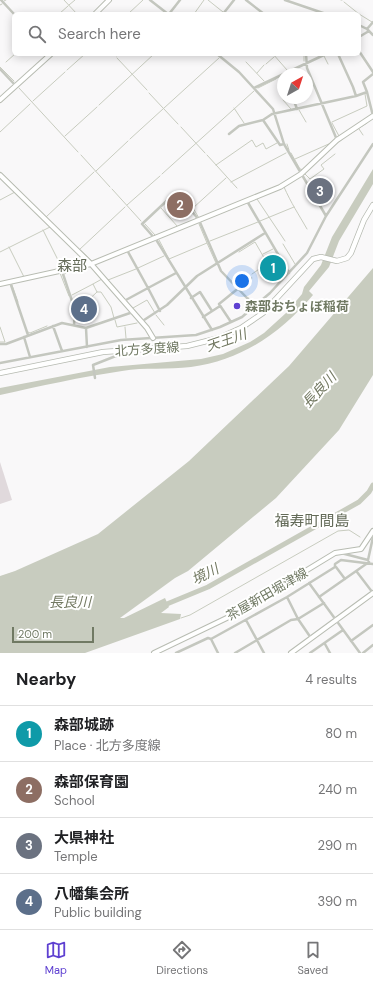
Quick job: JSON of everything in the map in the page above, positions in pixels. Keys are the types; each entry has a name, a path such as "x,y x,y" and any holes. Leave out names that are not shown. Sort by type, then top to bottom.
{"main road":[{"name":"北方多度線","path":"0,373 83,356 128,350 187,346 210,341 230,334 263,313 311,261 321,257 333,260 344,260 351,253 362,225 373,205"}],"street":[{"path":"1,0 12,12"},
{"path":"96,12 108,0"},
{"path":"150,0 165,12"},
{"path":"170,12 180,0"},
{"path":"224,12 234,0"},
{"path":"246,0 261,12"},
{"path":"285,0 320,12"},
{"path":"361,35 368,30 373,22"},
{"path":"361,26 373,35"},
{"path":"0,284 91,264 280,187 301,174 337,140 373,116 363,82 373,73 361,54"},
{"path":"0,100 48,56"},
{"path":"220,56 238,70 275,114 284,144 326,216"},
{"path":"306,56 306,62 337,140"},
{"path":"294,68 321,56"},
{"path":"339,56 356,96"},
{"path":"0,69 16,86"},
{"path":"254,88 277,77"},
{"path":"229,134 239,126 263,120 275,114 356,96 367,92"},
{"path":"296,104 298,109"},
{"path":"263,120 280,145 284,144"},
{"path":"0,363 30,356 121,340 188,337 232,322 258,304 289,273 306,253 326,216 373,144"},
{"path":"0,175 91,264 142,322 153,338"},
{"path":"212,330 155,238 142,224 176,192 199,220 221,271 238,290 247,298 258,304"},
{"path":"247,201 289,273"},
{"path":"142,322 160,310 186,288 197,276 265,234"},
{"path":"126,250 160,310"},
{"path":"62,271 75,310 74,325"},
{"path":"123,301 176,273"},
{"path":"203,317 220,306 220,304 251,278"},
{"path":"10,282 26,336 30,356"},
{"path":"191,298 200,292 212,311"},
{"path":"220,306 232,322"},
{"path":"0,344 6,344 62,323 86,328 133,312"},
{"path":"53,326 62,351"},
{"path":"86,328 87,347"},
{"path":"95,378 92,365 128,350"},
{"name":"茶屋新田堀津線","path":"154,653 233,614 339,552 362,549 373,531"},
{"path":"319,597 357,572 369,561 373,537"},
{"path":"339,552 369,561 373,564"},
{"path":"176,653 208,638 211,640 336,567 335,564 341,560 369,561"},
{"path":"336,567 345,579"},
{"path":"291,653 373,593 357,572"},
{"path":"309,583 361,653 373,645"},
{"path":"287,597 298,619 312,638"},
{"path":"235,653 292,620 298,619 324,603"},
{"path":"246,620 264,653"},
{"path":"351,640 373,625"},
{"path":"310,653 343,630"},
{"path":"211,640 218,653"},
{"path":"325,644 330,653"}],"shaded area":[{"path":"0,462 12,500 0,504"}],"water":[{"path":"373,169 373,184 339,241 329,267 309,291 313,295 288,321 259,343 227,358 191,367 122,371 0,395 0,388 110,367 201,359 223,354 250,342 264,333 286,313 302,294 304,287 321,265 332,237"},
{"name":"長良川","path":"373,268 373,375 339,430 276,498 188,571 175,578 120,618 124,618 165,598 169,607 161,613 181,614 180,619 85,653 0,653 0,576 15,571 98,534 189,461 289,366"}],"waterway":[{"path":"64,0 75,12"},
{"path":"69,5 75,0"},
{"path":"130,12 143,0"},
{"path":"195,12 204,0"},
{"path":"208,0 223,12"},
{"path":"344,2 356,12"},
{"path":"61,12 68,6"},
{"path":"361,15 372,22"},
{"path":"6,62 13,56"},
{"path":"67,70 83,56"},
{"path":"99,105 152,56"},
{"path":"275,56 285,68"},
{"path":"304,56 304,61"},
{"path":"324,56 328,64"},
{"path":"266,64 274,57"},
{"path":"117,58 147,90"},
{"path":"130,139 219,58"},
{"path":"246,62 264,81"},
{"path":"257,73 264,65"},
{"path":"0,67 14,81"},
{"path":"33,101 65,72"},
{"path":"258,88 276,79"},
{"path":"19,88 78,152"},
{"path":"162,174 254,91"},
{"path":"149,93 178,124"},
{"path":"332,122 367,106 365,94"},
{"path":"0,132 30,104"},
{"path":"287,104 291,109"},
{"path":"65,136 97,107"},
{"path":"234,108 244,123"},
{"path":"299,110 306,122"},
{"path":"332,123 339,136"},
{"path":"348,135 367,123"},
{"path":"181,127 205,153"},
{"path":"359,129 363,135"},
{"path":"339,142 346,136"},
{"path":"216,165 252,140 256,147 263,143 266,149 277,143"},
{"path":"96,171 128,141"},
{"path":"295,159 331,143"},
{"path":"287,144 289,150"},
{"path":"231,182 286,153"},
{"path":"291,153 300,169 304,170"},
{"path":"305,174 310,179 324,169 321,165 335,154"},
{"path":"81,155 110,187"},
{"path":"207,155 237,188"},
{"path":"0,172 28,199"},
{"path":"46,217 94,172"},
{"path":"127,205 160,176"},
{"path":"199,218 193,208 226,178"},
{"path":"284,187 307,229"},
{"path":"112,189 141,221"},
{"path":"0,200 15,192"},
{"path":"257,199 285,241"},
{"path":"30,201 61,232"},
{"path":"79,250 125,207"},
{"path":"260,221 294,207"},
{"path":"161,208 178,227"},
{"path":"0,252 50,227 33,210"},
{"path":"210,241 258,222"},
{"path":"145,224 155,235"},
{"path":"159,240 169,259 207,243 199,224"},
{"path":"43,230 62,268"},
{"path":"63,234 92,261"},
{"path":"239,252 255,242 278,282"},
{"path":"207,243 216,263"},
{"path":"283,244 295,264"},
{"path":"9,247 24,277"},
{"path":"263,254 273,249"},
{"path":"138,268 164,256"},
{"path":"252,274 268,263"},
{"path":"64,274 86,267"},
{"path":"108,280 136,269"},
{"path":"60,273 69,296"},
{"path":"93,284 102,279"},
{"path":"72,295 93,284 97,292 101,292 111,307 114,318"},
{"path":"12,285 18,302"},
{"path":"76,314 82,312 80,308 97,292"},
{"path":"133,308 147,300 155,313"},
{"path":"156,315 164,325"},
{"path":"115,320 117,327 137,323"},
{"path":"28,332 30,333 47,326"},
{"path":"0,327 5,342 0,342"},
{"path":"125,327 126,338"},
{"name":"境川","path":"162,606 208,587 359,502 369,492 373,485"},
{"path":"181,618 190,615 338,531 349,530 360,537"}],"place":[{"name":"大県神社","path":"320,191"},
{"name":"森部保育園","path":"180,205"},
{"name":"森部城跡","path":"273,268"},
{"name":"森部おちょぼ稲荷","path":"237,306"},
{"name":"八幡集会所","path":"84,309"}],"district":[{"name":"森部","path":"72,266"},
{"name":"福寿町間島","path":"312,521"}],"water label":[{"name":"天王川","path":"226,340"}]}
